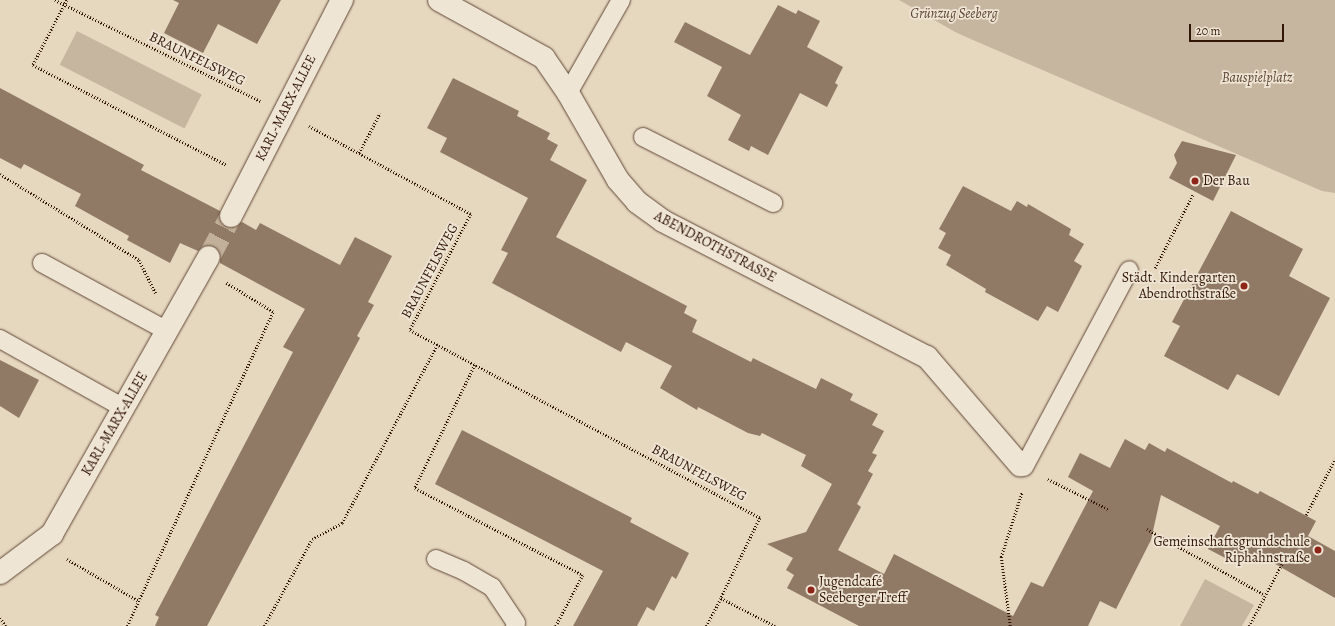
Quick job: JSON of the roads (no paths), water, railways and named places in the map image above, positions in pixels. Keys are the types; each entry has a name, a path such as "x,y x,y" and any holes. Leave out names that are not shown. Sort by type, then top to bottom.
{"street":[{"name":"KARL-MARX-ALLEE","path":"231,216 342,0"},
{"name":"ABENDROTHSTRASSE","path":"439,0 544,58 568,93 618,180 637,202 663,222 927,357 1024,468"},
{"name":"KARL-MARX-ALLEE","path":"0,573 52,534 206,263"}],"lane":[{"path":"568,93 621,0"},
{"path":"643,137 773,203"},
{"path":"42,263 169,328"},
{"path":"1024,468 1129,270"},
{"path":"0,339 124,408"},
{"path":"436,559 464,571 492,588 516,623 515,626"}],"tunnel":[{"path":"209,257 231,216"}],"place":[{"name":"Der Bau","path":"1195,181"},
{"name":"Städt. Kindergarten Abendrothstraße","path":"1244,286"},
{"name":"Gemeinschaftsgrundschule Riphahnstraße","path":"1318,550"},
{"name":"Jugendcafé Seeberger Treff","path":"811,590"}],"park label":[{"name":"Grünzug Seeberg","path":"954,14"},
{"name":"Bauspielplatz","path":"1257,78"}]}
